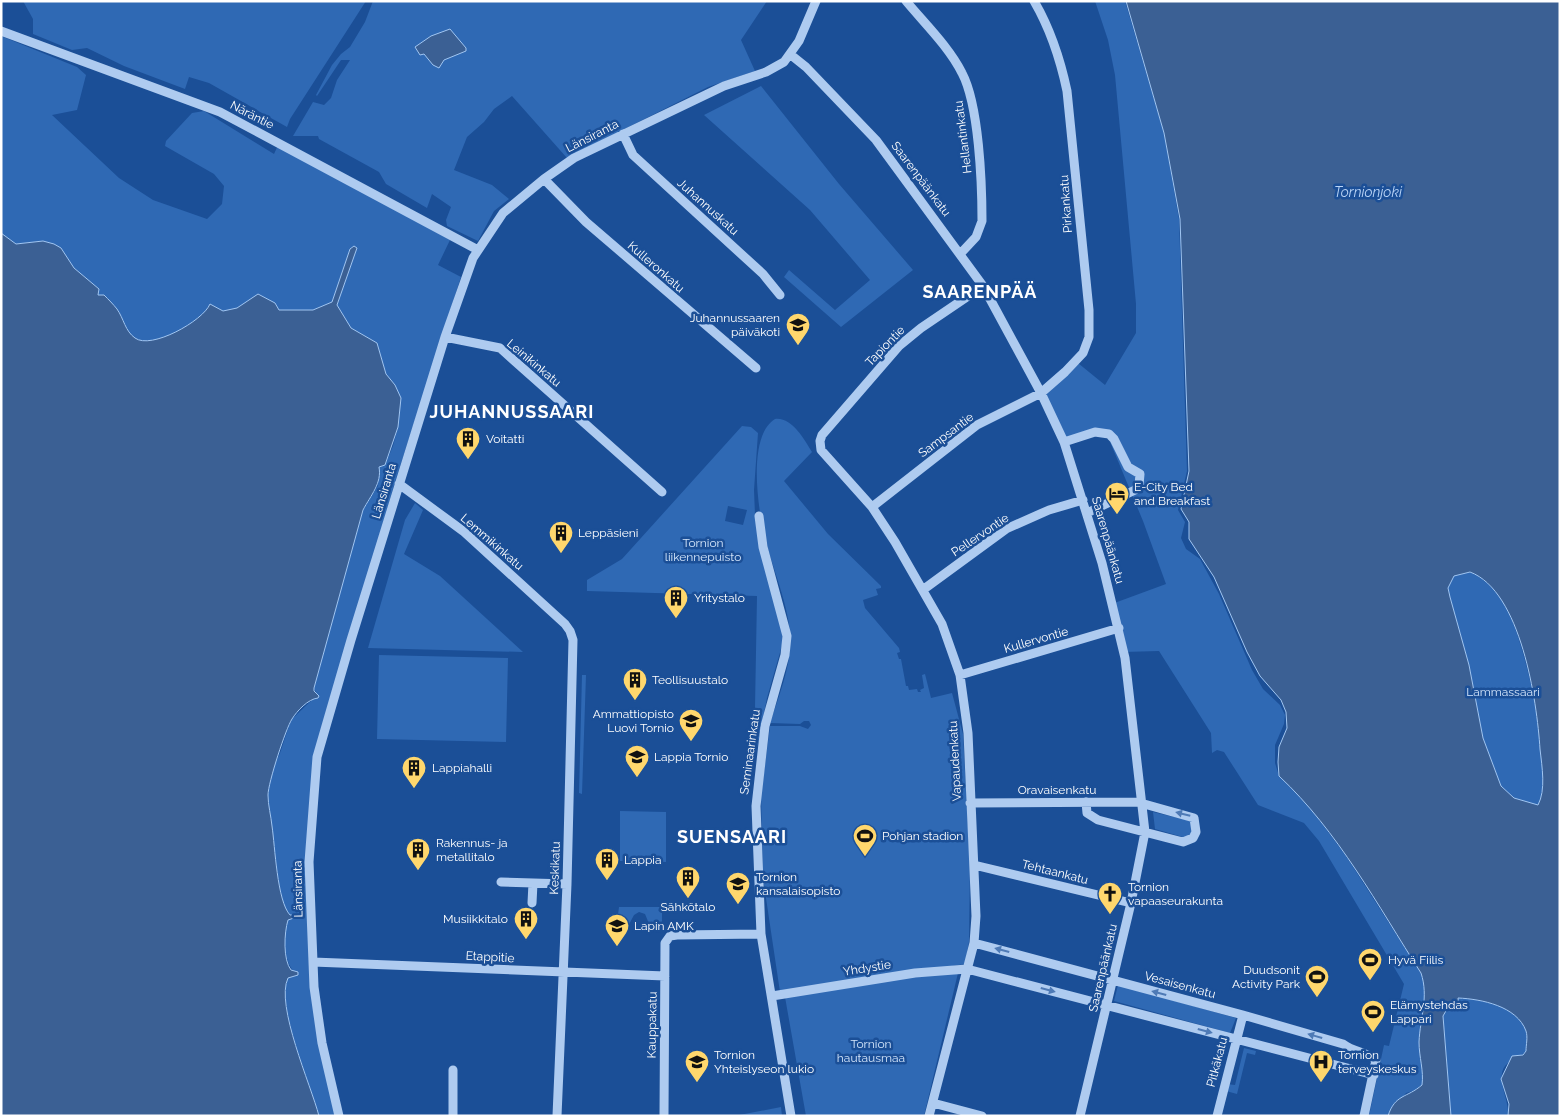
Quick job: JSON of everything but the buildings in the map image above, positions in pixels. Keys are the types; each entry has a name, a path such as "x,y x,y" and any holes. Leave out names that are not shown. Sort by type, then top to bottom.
{"street":[{"path":"791,55 816,1"},
{"name":"Hellantinkatu","path":"906,1 950,54 969,87 978,156 982,221 976,237 961,253"},
{"name":"Pirkankatu","path":"1034,1 1048,26 1061,61 1067,91 1089,310 1089,337 1083,353 1041,393"},
{"name":"Näräntie","path":"1,31 220,112 478,250"},
{"name":"Länsiranta","path":"339,1116 322,1043 314,987 309,862 317,757 445,337 478,250 503,214 544,179 574,158 724,86 766,72 784,62 791,55"},
{"name":"Saarenpäänkatu","path":"791,55 806,67 876,140 961,253 983,286 1041,393 1064,442 1088,512 1119,628 1145,832 1131,903 1080,1116"},
{"name":"Juhannuskatu","path":"622,134 633,155 763,274 780,295"},
{"name":"Kulleronkatu","path":"544,179 586,222 756,368"},
{"name":"Tapiontie","path":"820,441 822,435 899,346 921,328 983,286"},
{"name":"Leinikinkatu","path":"445,337 500,348 662,492"},
{"name":"Sampsantie","path":"872,507 977,425 1041,393"},
{"path":"1064,442 1095,432 1109,434 1114,439 1128,467 1140,474 1139,485 1135,490 1088,512"},
{"name":"Vapaudenkatu","path":"820,441 821,450 872,507 924,589 942,624 960,675 968,733 974,865 974,943 929,1116"},
{"name":"Lemmikinkatu","path":"399,484 463,531 565,624"},
{"name":"Pellervontie","path":"924,589 1006,529 1049,510 1083,500"},
{"name":"Seminaarinkatu","path":"759,516 763,547 787,636 785,655 764,726 757,782 756,845 761,934 791,1116"},
{"name":"Keskikatu","path":"558,1116 574,655 570,631 565,624"},
{"name":"Kullervontie","path":"960,675 1119,628"},
{"path":"1086,802 1087,813 1094,818 1145,832"},
{"name":"Oravaisenkatu","path":"970,803 1142,803 1194,818 1196,824 1196,832 1193,838 1186,842 1145,832"},
{"name":"Tehtaankatu","path":"974,865 1131,903"},
{"path":"501,882 567,884"},
{"path":"532,903 533,883"},
{"name":"Kauppakatu","path":"664,1116 665,943 670,936 761,934"},
{"name":"Vesaisenkatu","path":"974,943 1243,1015 1343,1044 1352,1051 1373,1057 1376,1060 1374,1075"},
{"name":"Etappitie","path":"313,962 665,976"},
{"path":"967,969 1374,1075 1364,1116"},
{"name":"Yhdystie","path":"772,996 915,973 967,969"},
{"name":"Pitkäkatu","path":"1217,1116 1243,1015"},
{"path":"453,1070 453,1116"},
{"path":"933,1103 982,1116"}],"green space":[{"path":"23,1 366,1 290,119 287,127 209,83 189,77 185,89 124,66 87,48 72,50 33,34 33,19"},
{"path":"373,1 767,1 741,40 755,71 708,87 567,158 512,96 494,109 484,122 467,137 454,170 492,185 509,199 494,211 478,241 447,226 446,220 451,207 432,194 427,208 386,184 379,172 319,139 318,136 293,136 313,102 324,105 331,98 337,80 350,60 341,60 316,95 332,65 350,47 365,22"},
{"path":"1095,1 1125,1 1164,133 1179,219 1187,471 1178,510 1185,522 1181,538 1186,549 1200,559 1219,594 1252,670 1263,689 1280,705 1285,715 1284,724 1275,745 1275,763 1279,776 1303,798 1346,856 1421,973 1424,991 1419,1042 1422,1085 1416,1090 1406,1093 1388,1116 1369,1116 1384,1045 1389,1046 1404,984 1319,841 1304,823 1258,805 1224,752 1217,750 1212,753 1211,733 1159,651 1123,652 1109,605 1166,584 1143,521 1108,437 1096,435 1063,446 1039,389 1073,359 1105,385 1136,333 1136,304 1115,75 1108,40"},
{"path":"1,36 77,67 86,75 77,110 52,115 119,178 153,200 207,219 222,204 224,186 214,174 165,146 166,141 192,113 204,111 274,154 280,141 450,240 438,265 461,277 395,482 315,757 311,987 337,1116 319,1116 290,1025 286,990 288,978 297,975 289,964 285,949 285,934 288,920 294,915 290,915 285,908 279,884 268,795 271,773 291,720 314,698 316,693 314,688 363,510 378,486 379,467 385,465 398,427 399,413 395,385 386,374 377,343 351,328 337,305 357,248 352,247 350,249 332,302 313,310 279,310 275,303 248,302 237,308 180,383 130,334 118,310 104,295 98,295 99,289 74,268 61,248 43,241 16,244 1,233"},
{"path":"761,86 839,184 913,270 841,327 784,277 789,270 835,310 870,280 810,210 704,115"},
{"path":"775,419 787,421 792,425 812,452 784,481 828,534 881,586 881,588 876,589 878,595 863,600 865,608 899,648 900,652 897,653 899,659 901,659 906,686 908,686 909,690 917,689 918,692 921,692 920,690 924,688 922,675 925,674 931,698 952,693 963,734 970,864 969,942 965,964 780,992 763,878 761,796 770,726 800,726 808,729 811,725 809,721 804,721 800,724 770,723 784,680 790,646 786,608 765,537 757,484 758,452 761,438 767,427"},
{"name":"Tornion liikennepuisto","path":"742,426 751,427 758,433 754,490 755,515 760,549 782,624 783,642 767,698 754,763 757,596 587,591 587,580 622,559","holes":["728,506 747,510 743,525 725,521"]},
{"path":"415,503 423,510 404,554 440,576 523,652 368,648 405,520"},
{"name":"Lammassaari","path":"1470,572 1486,582 1502,600 1513,622 1521,646 1535,705 1543,764 1542,788 1538,806 1514,798 1501,786 1483,738 1469,665 1448,588 1454,576"},
{"path":"379,655 508,658 506,742 377,739"},
{"path":"582,675 586,675 582,794 579,793"},
{"path":"620,811 666,812 666,862 620,861"},
{"path":"1153,812 1191,821 1193,827 1191,834 1186,838 1155,829"},
{"path":"619,907 662,907 662,931 652,931 645,914 639,912 634,915 626,930 616,930"},
{"name":"Tornion hautausmaa","path":"958,973 924,1116 806,1116 785,997 914,977"},
{"path":"1118,985 1236,1018 1230,1033 1114,1001"},
{"path":"1458,998 1487,1002 1506,1009 1515,1015 1526,1031 1526,1051 1509,1062 1504,1067 1502,1073 1508,1116 1451,1116 1443,1016 1447,1009 1459,1006"},
{"path":"1244,1048 1256,1051 1255,1055 1247,1053 1237,1094 1226,1091 1227,1084 1235,1085"},
{"path":"781,1107 782,1116 734,1116"}],"water":[{"name":"Tornionjoki","path":"1126,1 1560,1 1560,1116 1508,1116 1509,1104 1501,1079 1512,1056 1523,1055 1526,1051 1526,1031 1515,1015 1507,1010 1487,1002 1458,998 1459,1006 1447,1009 1443,1016 1451,1116 1388,1116 1398,1100 1422,1085 1419,1042 1424,991 1421,973 1339,845 1279,776 1279,747 1287,728 1286,712 1281,700 1260,676 1247,652 1214,577 1189,539 1189,522 1181,509 1189,471 1180,219 1164,133","holes":["1470,572 1488,583 1502,601 1514,624 1530,677 1538,728 1543,785 1538,805 1514,798 1501,786 1483,738 1469,665 1448,588 1454,576"]},
{"path":"450,29 466,48 466,51 444,60 439,68 433,65 424,54 420,55 415,47 431,36"},
{"path":"1,233 16,244 43,241 61,248 74,268 99,289 98,295 104,295 117,309 132,335 143,341 164,337 176,332 198,318 210,304 223,311 237,308 258,294 275,303 279,310 313,310 332,302 350,249 354,246 357,248 337,305 351,328 377,343 386,374 395,385 401,398 398,427 385,465 379,467 380,473 377,484 363,510 314,688 314,691 319,696 303,706 292,719 278,756 268,795 279,886 286,908 290,915 294,915 294,918 288,920 285,946 288,966 291,970 298,972 298,975 288,978 285,990 286,1007 296,1046 319,1116 1,1116"}],"place":[{"name":"Juhannussaaren päiväkoti","path":"798,346"},
{"name":"Voitatti","path":"468,460"},
{"name":"E-City Bed and Breakfast","path":"1117,515"},
{"name":"Leppäsieni","path":"561,554"},
{"name":"Yritystalo","path":"676,619"},
{"name":"Teollisuustalo","path":"635,701"},
{"name":"Ammattiopisto Luovi Tornio","path":"691,742"},
{"name":"Lappia Tornio","path":"637,778"},
{"name":"Lappiahalli","path":"414,789"},
{"name":"Pohjan stadion","path":"865,857"},
{"name":"Rakennus- ja metallitalo","path":"418,871"},
{"name":"Lappia","path":"607,881"},
{"name":"Sähkötalo","path":"688,899"},
{"name":"Tornion kansalaisopisto","path":"738,905"},
{"name":"Tornion vapaaseurakunta","path":"1110,915"},
{"name":"Musiikkitalo","path":"526,940"},
{"name":"Lapin AMK","path":"617,947"},
{"name":"Hyvä Fiilis","path":"1370,981"},
{"name":"Duudsonit Activity Park","path":"1317,998"},
{"name":"Elämystehdas Lappari","path":"1373,1033"},
{"name":"Tornion Yhteislyseon lukio","path":"697,1083"},
{"name":"Tornion terveyskeskus","path":"1321,1083"}],"district":[{"name":"SAARENPÄÄ","path":"980,292"},
{"name":"JUHANNUSSAARI","path":"512,412"},
{"name":"SUENSAARI","path":"732,837"}]}
